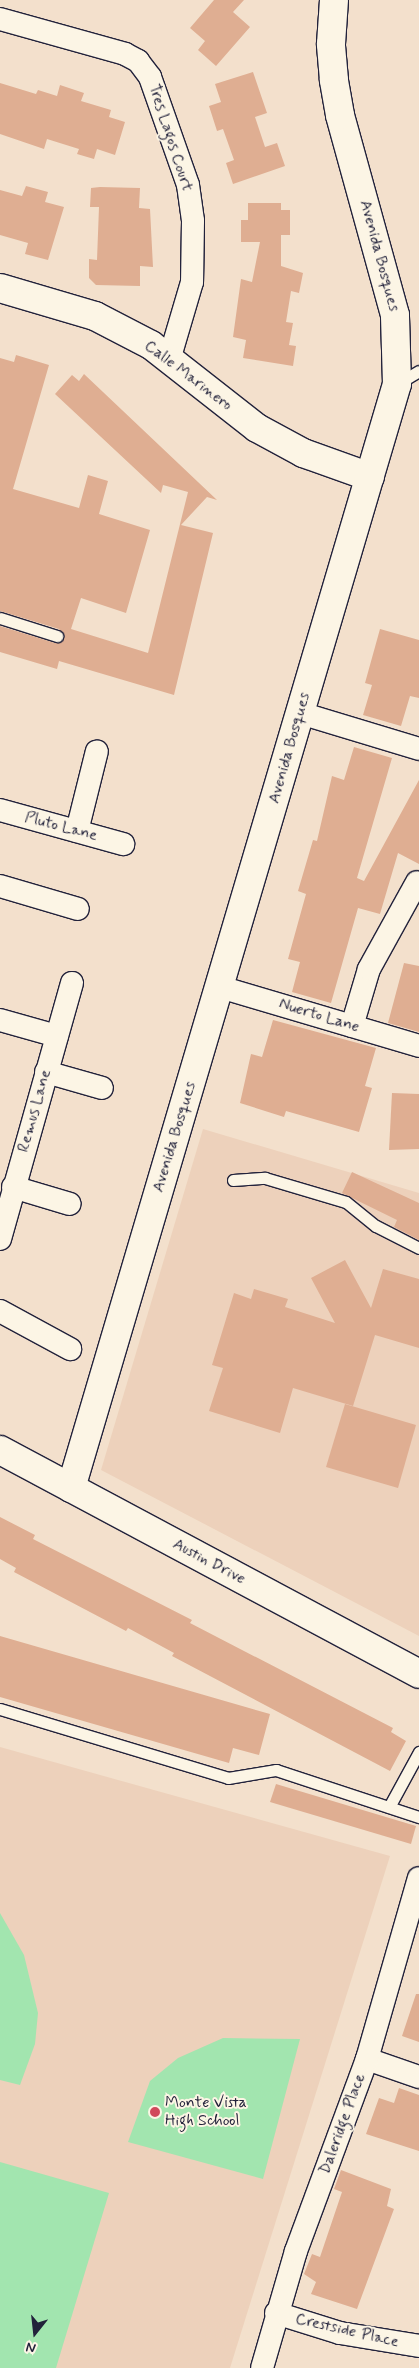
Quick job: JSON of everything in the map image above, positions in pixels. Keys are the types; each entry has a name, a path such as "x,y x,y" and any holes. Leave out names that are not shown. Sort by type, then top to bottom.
{"street":[{"name":"Avenida Bosques","path":"71,1488 370,477 408,378 395,315 340,115 334,80 331,44 334,0"},
{"name":"Tres Lagos Court","path":"0,18 125,54 138,62 150,76 188,185 193,221 192,282 169,360"},
{"name":"Calle Marinero","path":"0,288 94,316 151,345 257,428 303,452 370,477"},
{"path":"300,713 419,749"},
{"path":"76,831 96,751"},
{"name":"Pluto Lane","path":"0,810 123,844"},
{"path":"352,1026 369,969 417,882"},
{"path":"0,886 78,909"},
{"name":"Remus Lane","path":"0,1239 13,1187 72,983"},
{"name":"Nuerto Lane","path":"220,986 419,1046"},
{"path":"0,1020 57,1036"},
{"path":"46,1072 102,1088"},
{"path":"13,1187 70,1204"},
{"path":"0,1311 70,1349"},
{"name":"Austin Drive","path":"0,1450 419,1674"},
{"name":"Daleridge Place","path":"262,2368 276,2313 367,2059 419,1878"},
{"path":"367,2059 419,2077"},
{"name":"Crestside Place","path":"276,2313 340,2333 419,2346"}],"lane":[{"path":"0,618 57,636"},
{"path":"234,1180 265,1178 346,1202 376,1226 419,1248"},
{"path":"0,1709 228,1778 276,1770 419,1817"},
{"path":"389,1807 419,1752"}],"shaded area":[{"path":"203,1129 419,1193 419,1636 101,1470"},
{"name":"Monte Vista High School","path":"0,1747 390,1856 230,2368 0,2368"}],"green space":[{"path":"0,1913 24,1955 38,2013 35,2044 20,2085 0,2080"},
{"path":"223,2038 300,2039 263,2179 128,2142 150,2081 178,2058"},
{"path":"0,2162 109,2193 56,2368 0,2368"}],"building":[{"path":"214,0 244,0 233,12 250,27 216,66 198,50 205,41 190,28"},
{"path":"253,72 267,113 255,117 265,147 277,143 285,166 233,184 226,163 234,160 223,129 217,131 209,106 221,102 215,84"},
{"path":"0,83 36,94 38,90 57,96 60,85 84,93 81,101 111,110 109,117 125,122 115,155 97,149 94,159 77,154 79,149 47,139 44,149 0,134"},
{"path":"26,186 48,192 45,202 64,207 48,260 25,254 28,243 0,235 0,190 22,196"},
{"path":"91,188 140,188 139,208 150,209 153,267 140,266 140,286 96,285 89,278 89,259 97,260 99,207 90,207"},
{"path":"248,203 281,203 281,210 290,210 290,235 281,235 281,266 303,273 299,293 291,291 286,322 293,323 289,345 296,346 293,366 243,358 246,340 233,337 241,279 252,282 260,242 241,242 241,220 248,220"},
{"path":"16,355 49,365 13,489 79,508 88,475 108,481 99,514 150,530 126,613 81,598 71,629 148,653 188,492 163,485 161,493 55,394 72,375 79,381 84,374 217,500 207,497 181,525 213,533 174,695 59,661 57,669 0,652 0,626 55,643 64,638 59,629 0,611 0,358 14,362"},
{"path":"380,629 419,640 419,698 410,696 401,726 363,715 372,685 365,683"},
{"path":"354,747 392,758 357,878 364,881 419,780 419,864 398,853 380,914 358,908 331,1003 292,992 300,962 288,959 306,894 298,891 313,840 317,841 332,776 344,780"},
{"path":"404,963 419,966 419,1032 388,1023"},
{"path":"273,1020 376,1048 365,1086 372,1088 359,1132 286,1111 284,1117 240,1103 251,1054 262,1057"},
{"path":"392,1093 419,1094 419,1149 389,1150"},
{"path":"352,1172 419,1203 419,1240 394,1227 397,1220 342,1193"},
{"path":"345,1260 371,1308 383,1269 419,1279 419,1348 375,1335 353,1406 293,1388 280,1433 209,1411 223,1368 212,1365 234,1293 251,1299 254,1289 288,1299 285,1307 335,1323 311,1278"},
{"path":"345,1404 416,1425 398,1488 326,1467"},
{"path":"0,1517 35,1535 33,1539 192,1620 190,1623 393,1728 391,1732 406,1741 390,1771 172,1656 174,1653 128,1628 126,1631 14,1572 16,1568 0,1559"},
{"path":"0,1636 270,1714 259,1755 233,1748 229,1763 0,1697"},
{"path":"276,1784 416,1826 411,1844 270,1802"},
{"path":"416,1994 419,1994 419,2042 402,2036"},
{"path":"399,2088 419,2095 419,2151 366,2134 379,2098 394,2103"},
{"path":"341,2170 391,2189 387,2206 394,2209 357,2309 311,2294 316,2282 304,2274 312,2254 320,2257 342,2192 334,2189"}],"place":[{"name":"Monte Vista High School","path":"155,2112"}]}
